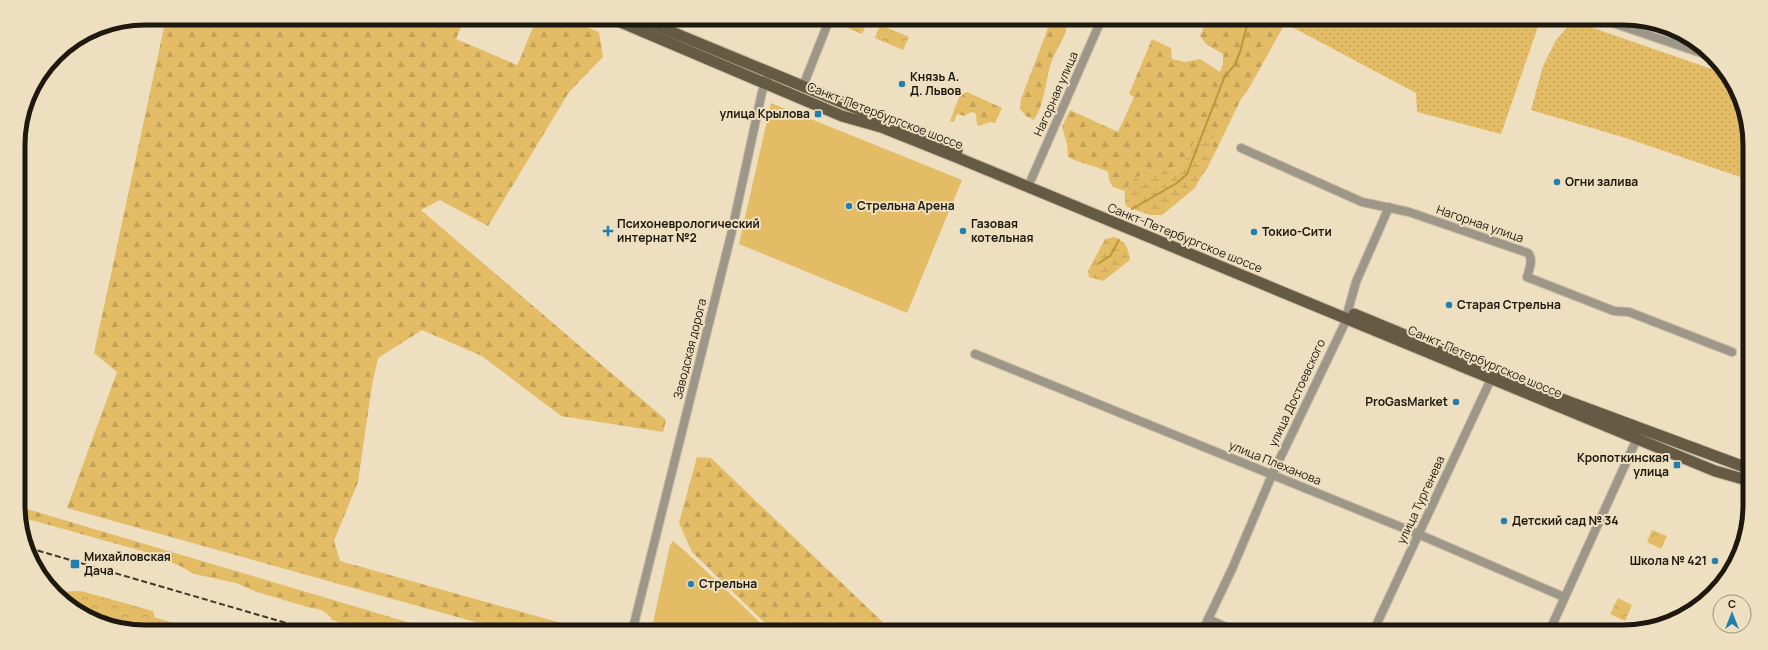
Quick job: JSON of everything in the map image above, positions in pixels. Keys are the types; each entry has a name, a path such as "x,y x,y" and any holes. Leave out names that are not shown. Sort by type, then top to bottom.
{"main road":[{"name":"Санкт-Петербургское шоссе","path":"633,25 770,72 1031,180 1346,314 1491,379 1639,434 1743,467"},
{"name":"Санкт-Петербургское шоссе","path":"650,25 668,36 766,83 842,116 881,128 950,155 1548,394 1639,434 1715,471 1743,479"}],"street":[{"path":"668,36 672,25"},
{"path":"803,86 827,25"},
{"name":"Нагорная улица","path":"1031,180 1099,25"},
{"path":"1619,25 1699,52"},
{"name":"Заводская дорога","path":"634,625 731,235 760,98 770,72"},
{"name":"Нагорная улица","path":"1241,148 1362,202 1409,212 1528,253 1531,255 1532,259 1527,277 1614,311 1633,313 1732,352"},
{"name":"улица Достоевского","path":"1205,625 1272,475 1344,325 1356,282 1389,207"},
{"name":"улица Плеханова","path":"975,354 1418,534 1564,597"},
{"name":"улица Тургенева","path":"1376,625 1491,379"},
{"path":"1552,625 1639,434"},
{"path":"1208,619 1221,625"}],"green space":[{"path":"164,25 462,25 456,39 517,65 533,28 536,25 580,25 599,32 603,57 569,92 488,226 440,200 421,210 666,420 663,432 561,416 482,356 422,330 378,358 372,385 358,482 334,541 340,561 568,625 486,625 67,508 117,372 94,353"},
{"path":"849,25 866,25 862,34 848,28"},
{"path":"880,25 909,37 903,50 875,38"},
{"path":"1048,25 1067,25 1066,32 1051,63 1043,100 1034,120 1026,116 1020,109 1021,99"},
{"path":"1205,25 1284,25 1248,90 1241,99 1208,167 1214,137 1200,131 1183,163 1177,168 1144,173 1131,181 1125,191 1113,187 1109,180 1108,172 1068,157 1067,144 1062,127 1070,110 1118,132 1134,97 1129,94 1152,39 1171,48 1172,59 1185,62 1200,59 1220,72 1223,64 1223,54 1206,44 1200,36"},
{"path":"1287,25 1539,25 1501,134 1417,112 1416,93"},
{"path":"1569,25 1585,25 1717,71 1727,85 1739,114 1742,129 1743,178 1626,138 1531,110 1543,66 1556,40"},
{"path":"967,92 1002,108 995,123 990,122 979,126 977,125 976,114 973,112 965,116 957,114 954,122 950,121 960,95"},
{"name":"Стрельна Арена","path":"771,103 962,180 907,313 739,244"},
{"path":"1210,130 1214,137 1208,167 1195,188 1162,215 1150,215 1127,207 1125,203 1125,191 1131,181 1144,173 1177,168 1183,163 1200,131"},
{"path":"1115,237 1122,241 1126,246 1130,260 1103,281 1089,277 1088,271 1105,239"},
{"path":"697,457 711,458 886,625 767,625 692,552 679,523"},
{"path":"25,508 417,625 348,625 332,620 328,614 321,610 257,592 236,583 194,574 180,566 142,551 26,519"},
{"path":"1652,530 1667,536 1661,549 1647,542"},
{"name":"Стрельна","path":"673,541 686,552 763,625 653,625 670,545"},
{"path":"81,591 153,611 157,625 137,625 106,619 78,605 63,592"},
{"path":"76,595 181,625 137,625 106,619 78,605 67,596"},
{"path":"1618,598 1632,605 1625,621 1610,614"}],"waterway":[{"path":"1132,209 1177,183 1187,174 1224,78 1235,64 1240,52 1247,25"},
{"path":"1099,263 1110,256 1119,240"}],"railway":[{"path":"33,549 293,625"}],"place":[{"name":"Князь А. Д. Львов","path":"902,84"},
{"name":"улица Крылова","path":"818,114"},
{"name":"Огни залива","path":"1557,182"},
{"name":"Стрельна Арена","path":"849,206"},
{"name":"Психоневрологический интернат №2","path":"608,231"},
{"name":"Газовая котельная","path":"963,231"},
{"name":"Токио-Сити","path":"1254,232"},
{"name":"Старая Стрельна","path":"1449,305"},
{"name":"ProGasMarket","path":"1456,402"},
{"name":"Кропоткинская улица","path":"1677,465"},
{"name":"Детский сад № 34","path":"1504,521"},
{"name":"Школа № 421","path":"1715,561"},
{"name":"Михайловская Дача","path":"75,564"},
{"name":"Стрельна","path":"691,584"}]}
